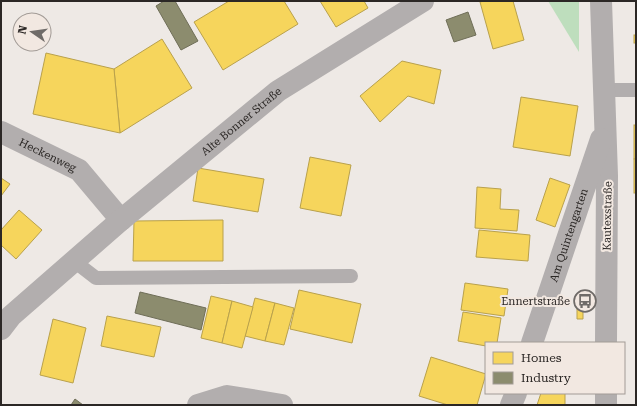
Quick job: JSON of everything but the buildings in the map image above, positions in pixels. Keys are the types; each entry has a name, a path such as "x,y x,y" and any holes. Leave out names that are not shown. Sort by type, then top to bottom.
{"street":[{"name":"Alte Bonner Straße","path":"1,330 11,316 121,220 278,91 424,1"},
{"name":"Kautexstraße","path":"601,1 608,176 606,342"},
{"name":"Am Quintengarten","path":"532,342 605,127"},
{"name":"Heckenweg","path":"1,132 79,170 121,220"},
{"path":"512,405 516,394"},
{"path":"606,394 606,405"},
{"path":"198,405 227,396 282,405"}],"lane":[{"path":"604,90 636,90"},
{"path":"74,261 96,278 351,276"}],"green space":[{"path":"548,1 579,1 579,52"}],"place":[{"name":"Ennertstraße","path":"585,301"}]}
